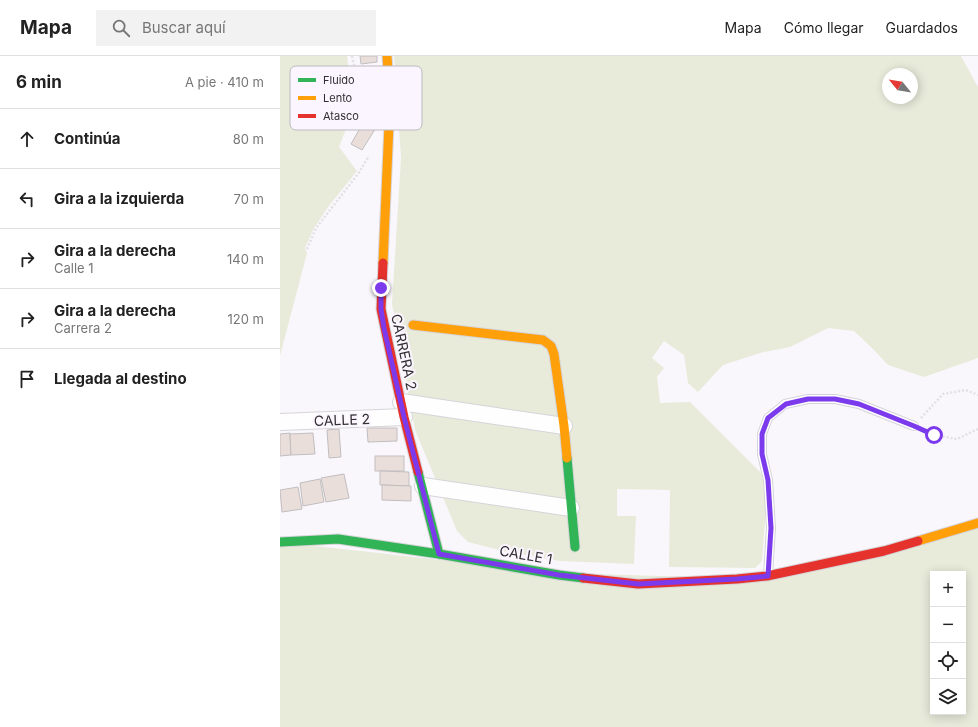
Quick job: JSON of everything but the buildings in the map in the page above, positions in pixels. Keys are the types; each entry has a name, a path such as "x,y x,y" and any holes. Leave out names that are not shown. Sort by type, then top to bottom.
{"street":[{"name":"CARRERA 2","path":"387,56 388,66"},
{"name":"CARRERA 2","path":"387,130 381,309 403,410 439,554"},
{"path":"413,325 543,340 551,346 554,354 564,426 574,547"},
{"name":"CALLE 2","path":"280,422 403,410 564,426"},
{"path":"423,486 571,508"},
{"name":"CALLE 1","path":"280,542 338,539 439,554 559,575 638,584 768,576 884,551 978,523"}],"lane":[{"path":"768,576 771,528 768,480 762,454 762,434 768,418 786,404 808,399 835,399 859,404 914,426"}],"path":[{"path":"352,56 354,65"},
{"path":"307,248 316,228 358,174 380,138 387,133"},
{"path":"978,395 966,390 943,394 914,426 934,435 957,439 978,429"}],"green space":[{"path":"280,56 347,56 348,66 290,66 290,130 346,130 339,147 357,171 328,207 314,228 305,248 307,253 280,356"},
{"path":"394,56 961,56 978,87 978,358 924,377 888,365 854,331 828,328 790,347 760,353 723,365 698,392 688,383 684,355 664,341 652,358 664,368 657,377 660,403 690,402 768,480 762,561 755,568 669,567 670,490 617,489 617,516 636,516 634,564 560,561 503,551 468,542 457,531 415,430 392,304 401,158 399,130 422,130 422,66 395,66"},
{"path":"978,525 978,727 280,727 280,542 558,573 734,578"}],"traffic: fast":[{"path":"567,458 575,547"},
{"path":"418,472 439,554"},
{"path":"280,542 338,539 583,578"}],"traffic: slow":[{"path":"387,56 388,66"},
{"path":"383,263 389,130"},
{"path":"413,325 543,340 551,346 554,354 567,458"},
{"path":"918,541 978,523"}],"traffic: jam":[{"path":"383,263 381,309 404,417 418,472"},
{"path":"583,578 638,584 767,576 884,551 918,541"}],"route":[{"path":"381,288 381,309 384,328 404,417 423,486 439,554 559,575 638,584 768,576 771,528 768,480 762,454 762,434 768,418 786,404 808,399 835,399 859,404 934,435"}]}
